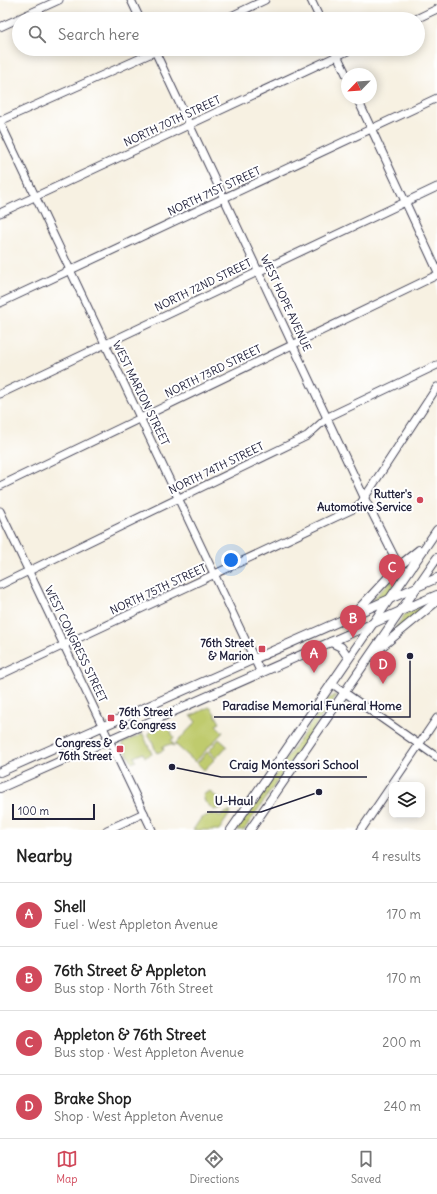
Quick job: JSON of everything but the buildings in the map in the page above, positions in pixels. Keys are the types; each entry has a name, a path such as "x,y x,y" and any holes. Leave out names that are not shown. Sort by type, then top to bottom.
{"main road":[{"path":"231,830 348,657 437,530"},
{"path":"354,615 399,566 426,545"},
{"path":"250,830 437,558"},
{"path":"0,772 437,578"},
{"path":"0,788 437,595"},
{"path":"367,658 437,601"},
{"path":"331,642 341,647 348,657"}],"street":[{"path":"33,12 59,0"},
{"path":"131,0 137,12"},
{"path":"240,12 265,0"},
{"path":"311,0 317,12"},
{"path":"425,15 437,9"},
{"path":"0,27 12,22"},
{"path":"0,122 144,56"},
{"name":"WEST HOPE AVENUE","path":"160,56 190,125 364,497 399,566"},
{"name":"NORTH 70TH STREET","path":"0,213 190,125 328,56"},
{"path":"338,56 343,68"},
{"name":"NORTH 71ST STREET","path":"0,303 437,98"},
{"path":"360,104 437,270"},
{"name":"WEST MARION STREET","path":"0,122 261,674"},
{"name":"NORTH 72ND STREET","path":"0,394 437,187"},
{"name":"NORTH 73RD STREET","path":"0,486 437,275"},
{"name":"NORTH 74TH STREET","path":"0,585 307,436 328,418 437,365"},
{"name":"NORTH 75TH STREET","path":"0,675 345,514 359,505 437,387"},
{"name":"WEST CONGRESS STREET","path":"0,511 152,830"},
{"path":"331,684 437,757"},
{"path":"361,830 437,718"},
{"path":"107,830 144,813"}],"green space":[{"path":"410,561 388,594 370,602"},
{"path":"432,602 388,639 405,614"},
{"path":"334,695 336,696 244,830 237,830 327,700"},
{"path":"209,707 212,709 220,723 216,725 223,732 195,762 175,744 196,722 191,716"},
{"path":"167,723 174,738 171,740 174,746 170,744 162,747 164,750 157,753 148,733"},
{"path":"143,734 152,754 145,757 143,753 134,757 136,761 132,763 122,743"},
{"path":"219,739 227,746 216,758 209,751"},
{"path":"207,752 215,759 204,770 197,763"},
{"path":"209,791 222,801 222,808 214,810 205,802 203,795"},
{"path":"227,812 231,812 219,830 193,830 201,818 211,814 220,816"}],"place":[{"name":"Rutter's Automotive Service","path":"420,500"},
{"name":"Appleton & 76th Street","path":"392,587"},
{"name":"76th Street & Appleton","path":"353,638"},
{"name":"76th Street & Marion","path":"262,649"},
{"name":"Paradise Memorial Funeral Home","path":"410,656"},
{"name":"Shell","path":"314,673"},
{"name":"Brake Shop","path":"383,684"},
{"name":"76th Street & Congress","path":"111,718"},
{"name":"Congress & 76th Street","path":"120,749"},
{"name":"Craig Montessori School","path":"172,767"},
{"name":"U-Haul","path":"319,792"}]}
